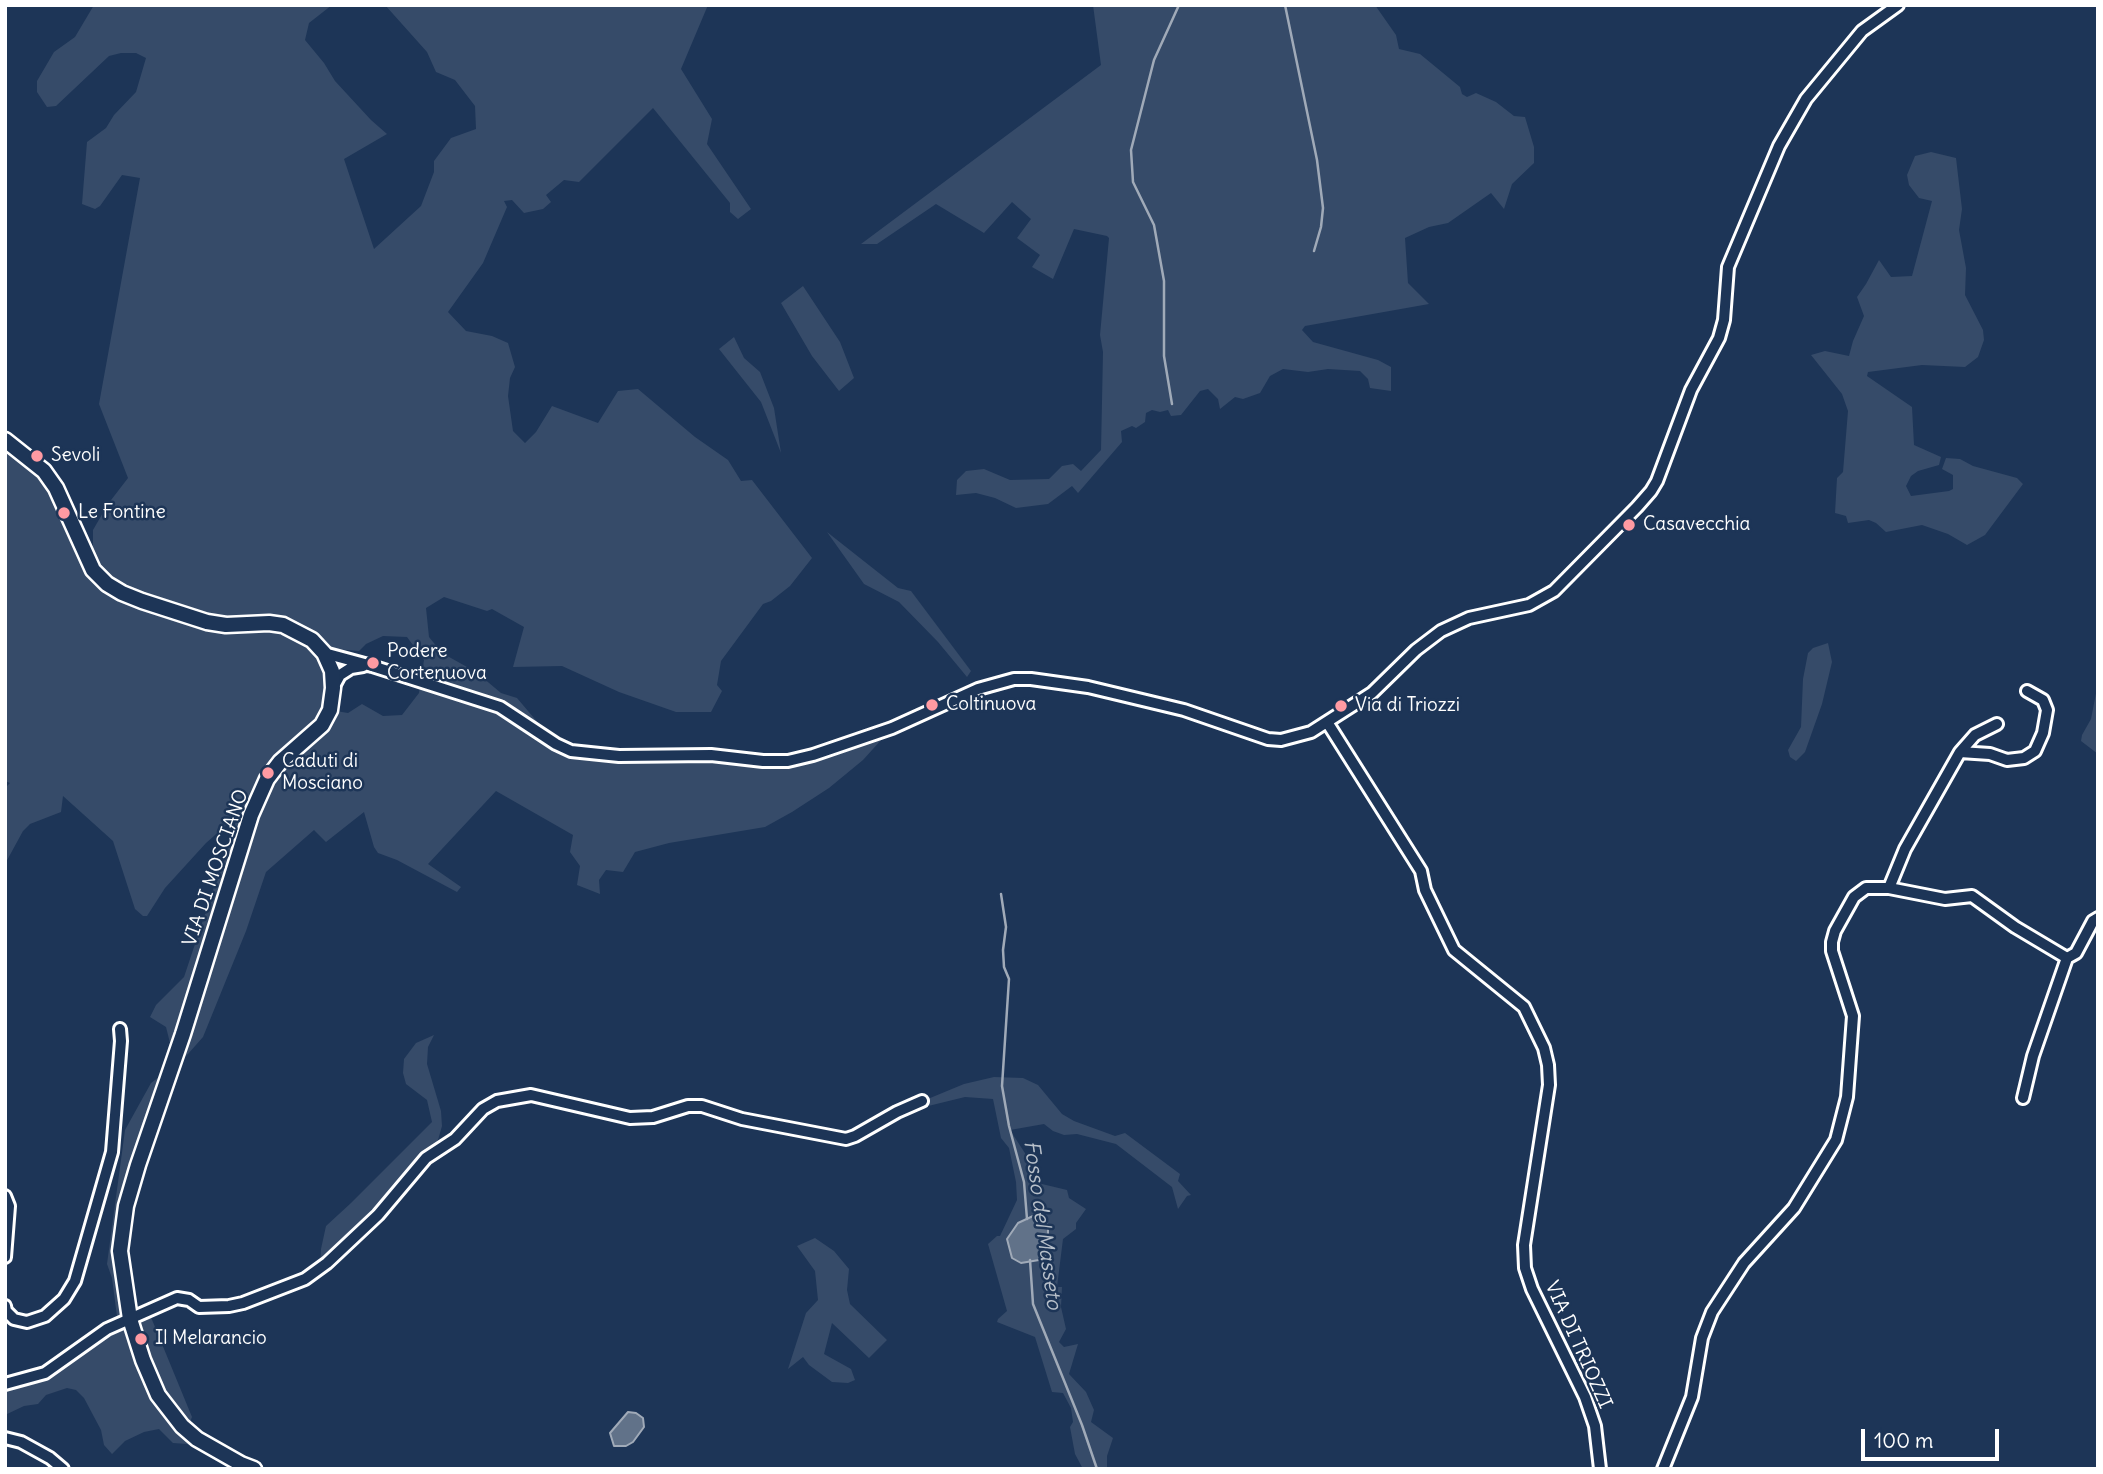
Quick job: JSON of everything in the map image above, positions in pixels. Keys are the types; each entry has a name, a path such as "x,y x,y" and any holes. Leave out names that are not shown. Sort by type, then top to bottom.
{"main road":[{"path":"5,440 44,471 70,516 93,570 107,584 142,601 207,622 226,625 283,625 312,640 324,653"},
{"name":"VIA DI MOSCIANO","path":"254,1469 214,1450 182,1426 158,1395 130,1319 120,1251 126,1206 138,1165 190,1015 251,815 267,779 280,762 322,725 330,710 332,671 324,653"}],"street":[{"path":"324,653 500,707 571,751 618,756 711,755 788,761 892,728 978,689 1014,679 1088,687 1184,709 1268,738 1281,740 1311,732 1372,693 1416,650 1441,631 1469,618 1529,605 1554,591 1651,491 1691,390 1719,338 1724,320 1728,267 1779,146 1806,99 1862,31 1898,5"},
{"path":"333,688 340,675 351,668 369,666"},
{"path":"1960,752 1990,754 2007,760 2024,758 2035,751 2043,733 2047,710 2043,699 2027,691"},
{"name":"VIA DI TRIOZZI","path":"1327,722 1421,871 1424,890 1454,950 1524,1007 1544,1048 1549,1085 1524,1245 1525,1268 1532,1289 1585,1397 1595,1426 1600,1469"},
{"path":"1889,888 1905,849 1960,752 1975,735 1997,724"},
{"path":"1663,1469 1692,1397 1702,1338 1712,1312 1744,1263 1794,1208 1836,1140 1847,1097 1853,1016 1832,951 1832,942 1835,931 1854,897 1866,888 1889,888 1945,899 1972,896 2067,958"},
{"path":"2023,1098 2033,1056 2067,958 2076,953 2093,921 2098,918"},
{"path":"5,1306 14,1319 27,1322 45,1316 64,1298 75,1281 112,1152 120,1029"},
{"path":"5,1384 45,1373 107,1329 177,1298 189,1300 199,1307 243,1303 305,1279 327,1264 378,1214 426,1158 455,1139 483,1109 497,1101 531,1096 630,1118 653,1117 688,1106 702,1105 742,1119 846,1139 922,1101"},
{"path":"5,1196 9,1206 5,1257"},
{"path":"5,1438 21,1442 50,1458 63,1469"}],"shaded area":[{"path":"94,5 332,5 309,23 305,40 335,81 387,134 344,159 374,249 421,206 434,172 434,161 451,138 476,129 475,106 455,80 436,72 427,52 385,5 708,5 681,69 712,119 707,144 751,209 738,219 730,212 730,203 653,108 579,182 564,180 546,195 551,202 543,209 524,213 512,200 504,201 507,207 483,263 448,312 466,331 492,336 508,343 515,367 510,378 508,396 513,431 525,443 536,432 552,406 598,423 618,391 638,389 695,437 728,460 741,481 752,480 812,558 790,586 763,604 721,661 717,685 722,691 711,712 676,712 619,692 562,666 513,667 524,627 492,609 487,611 444,597 426,608 429,637 442,653 476,672 501,693 517,698 556,744 571,751 788,761 892,728 863,760 829,788 792,812 765,827 669,843 635,852 623,872 606,870 599,880 600,894 577,885 580,866 570,852 573,835 496,791 428,864 461,887 457,892 397,860 378,853 364,812 326,842 314,830 266,872 246,931 203,1037 172,1068 120,1251 129,1318 148,1310 192,1417 187,1430 205,1444 200,1450 187,1444 173,1443 159,1429 144,1432 125,1441 112,1454 104,1445 101,1430 84,1398 76,1390 67,1388 46,1395 38,1404 24,1406 5,1415 5,1384 45,1373 118,1324 112,1278 107,1264 125,1130 151,1083 159,1077 170,1043 166,1027 150,1017 156,1005 184,977 238,815 206,843 165,888 147,916 135,909 113,841 63,796 61,812 30,824 23,831 5,864 5,788 10,783 5,781 5,440 44,471 93,567 93,530 128,478 99,404 140,178 122,175 100,206 95,209 82,204 87,142 106,128 114,115 136,92 146,58 136,53 109,56 56,106 47,107 37,92 37,81 54,52 75,37","holes":["383,636 407,637 424,660 419,693 402,715 383,716 362,704 348,713 330,710 328,689 318,653 323,648 359,651 366,644"]},
{"path":"1093,5 1375,5 1396,35 1399,49 1420,54 1460,87 1462,94 1467,97 1476,93 1496,102 1514,116 1525,117 1534,147 1534,163 1512,184 1504,209 1491,193 1448,223 1429,227 1405,238 1408,283 1429,304 1305,326 1302,330 1313,342 1378,360 1391,367 1391,391 1370,388 1368,379 1360,371 1328,369 1308,372 1283,369 1270,376 1260,393 1243,399 1235,397 1220,409 1218,399 1208,389 1200,391 1181,415 1171,416 1168,410 1152,410 1146,413 1145,422 1136,428 1132,426 1121,431 1122,442 1078,493 1072,486 1048,504 1016,508 976,493 956,495 957,480 966,471 984,469 1010,480 1049,479 1062,466 1073,464 1081,471 1101,450 1103,352 1100,335 1109,238 1074,229 1053,279 1032,267 1040,255 1017,238 1031,219 1012,202 984,233 936,204 877,244 861,244 1101,65"},
{"path":"1931,152 1956,158 1962,209 1959,230 1966,268 1965,295 1983,330 1984,340 1978,357 1965,367 1922,365 1868,372 1867,376 1912,407 1914,445 1941,457 1939,465 1911,476 1906,486 1911,496 1953,489 1953,475 1942,469 1946,458 1960,459 1973,466 2017,478 2023,484 1985,535 1967,545 1948,534 1922,525 1886,532 1869,520 1848,523 1846,516 1835,513 1837,478 1843,472 1848,411 1842,394 1811,355 1825,351 1849,356 1864,316 1857,297 1879,260 1891,277 1912,276 1932,201 1919,198 1909,185 1907,175 1915,156"},
{"path":"803,286 840,342 854,378 839,391 812,356 781,303"},
{"path":"734,337 744,358 760,372 774,408 781,453 761,402 719,349"},
{"path":"827,532 898,588 911,591 971,671 967,677 899,602 864,584"},
{"path":"1828,643 1832,662 1822,704 1805,752 1796,761 1790,757 1788,750 1801,727 1803,679 1808,653 1813,648"},
{"path":"2098,683 2098,754 2081,741 2091,719"},
{"path":"434,1035 428,1047 427,1064 441,1111 442,1126 438,1140 426,1158 320,1268 326,1226 432,1122 427,1100 406,1084 403,1073 404,1059 416,1043"},
{"path":"994,1077 1023,1078 1038,1085 1062,1114 1074,1121 1115,1136 1125,1133 1180,1174 1178,1181 1191,1195 1187,1196 1178,1209 1172,1187 1116,1144 1077,1134 1064,1135 1044,1124 1010,1130 1042,1184 1067,1190 1069,1198 1086,1209 1076,1223 1076,1229 1063,1239 1057,1287 1062,1287 1061,1307 1066,1329 1059,1342 1064,1347 1078,1344 1069,1374 1086,1392 1094,1410 1091,1422 1113,1438 1107,1456 1107,1469 1083,1469 1075,1454 1070,1427 1073,1422 1071,1408 1063,1393 1052,1392 1035,1337 997,1322 1007,1311 988,1244 1000,1236 1017,1200 1009,1148 1001,1138 993,1099 965,1097 916,1109 906,1108 964,1084"},
{"path":"815,1238 834,1251 849,1269 847,1290 850,1304 887,1340 869,1358 832,1323 824,1354 851,1369 855,1380 848,1383 832,1382 809,1365 803,1357 788,1369 806,1313 818,1300 815,1271 797,1246"}],"water":[{"path":"1033,1216 1042,1217 1048,1225 1048,1252 1039,1260 1021,1263 1012,1258 1007,1239 1018,1223"},
{"path":"628,1412 643,1418 644,1427 633,1442 626,1446 614,1446 610,1433"}],"waterway":[{"path":"1172,404 1164,356 1164,281 1154,225 1133,182 1131,150 1154,60 1179,5"},
{"path":"1285,5 1317,160 1323,208 1314,251"},
{"name":"Fosso del Masseto","path":"1001,894 1006,927 1004,967 1009,979 1002,1086 1009,1126 1024,1182 1027,1219"},
{"name":"Fosso del Masseto","path":"1030,1260 1033,1304 1097,1469"}],"place":[{"name":"Sevoli","path":"37,456"},
{"name":"Le Fontine","path":"64,513"},
{"name":"Casavecchia","path":"1629,525"},
{"name":"Podere Cortenuova","path":"373,663"},
{"name":"Coltinuova","path":"932,705"},
{"name":"Via di Triozzi","path":"1341,706"},
{"name":"Caduti di Mosciano","path":"268,773"},
{"name":"Il Melarancio","path":"141,1339"}]}
